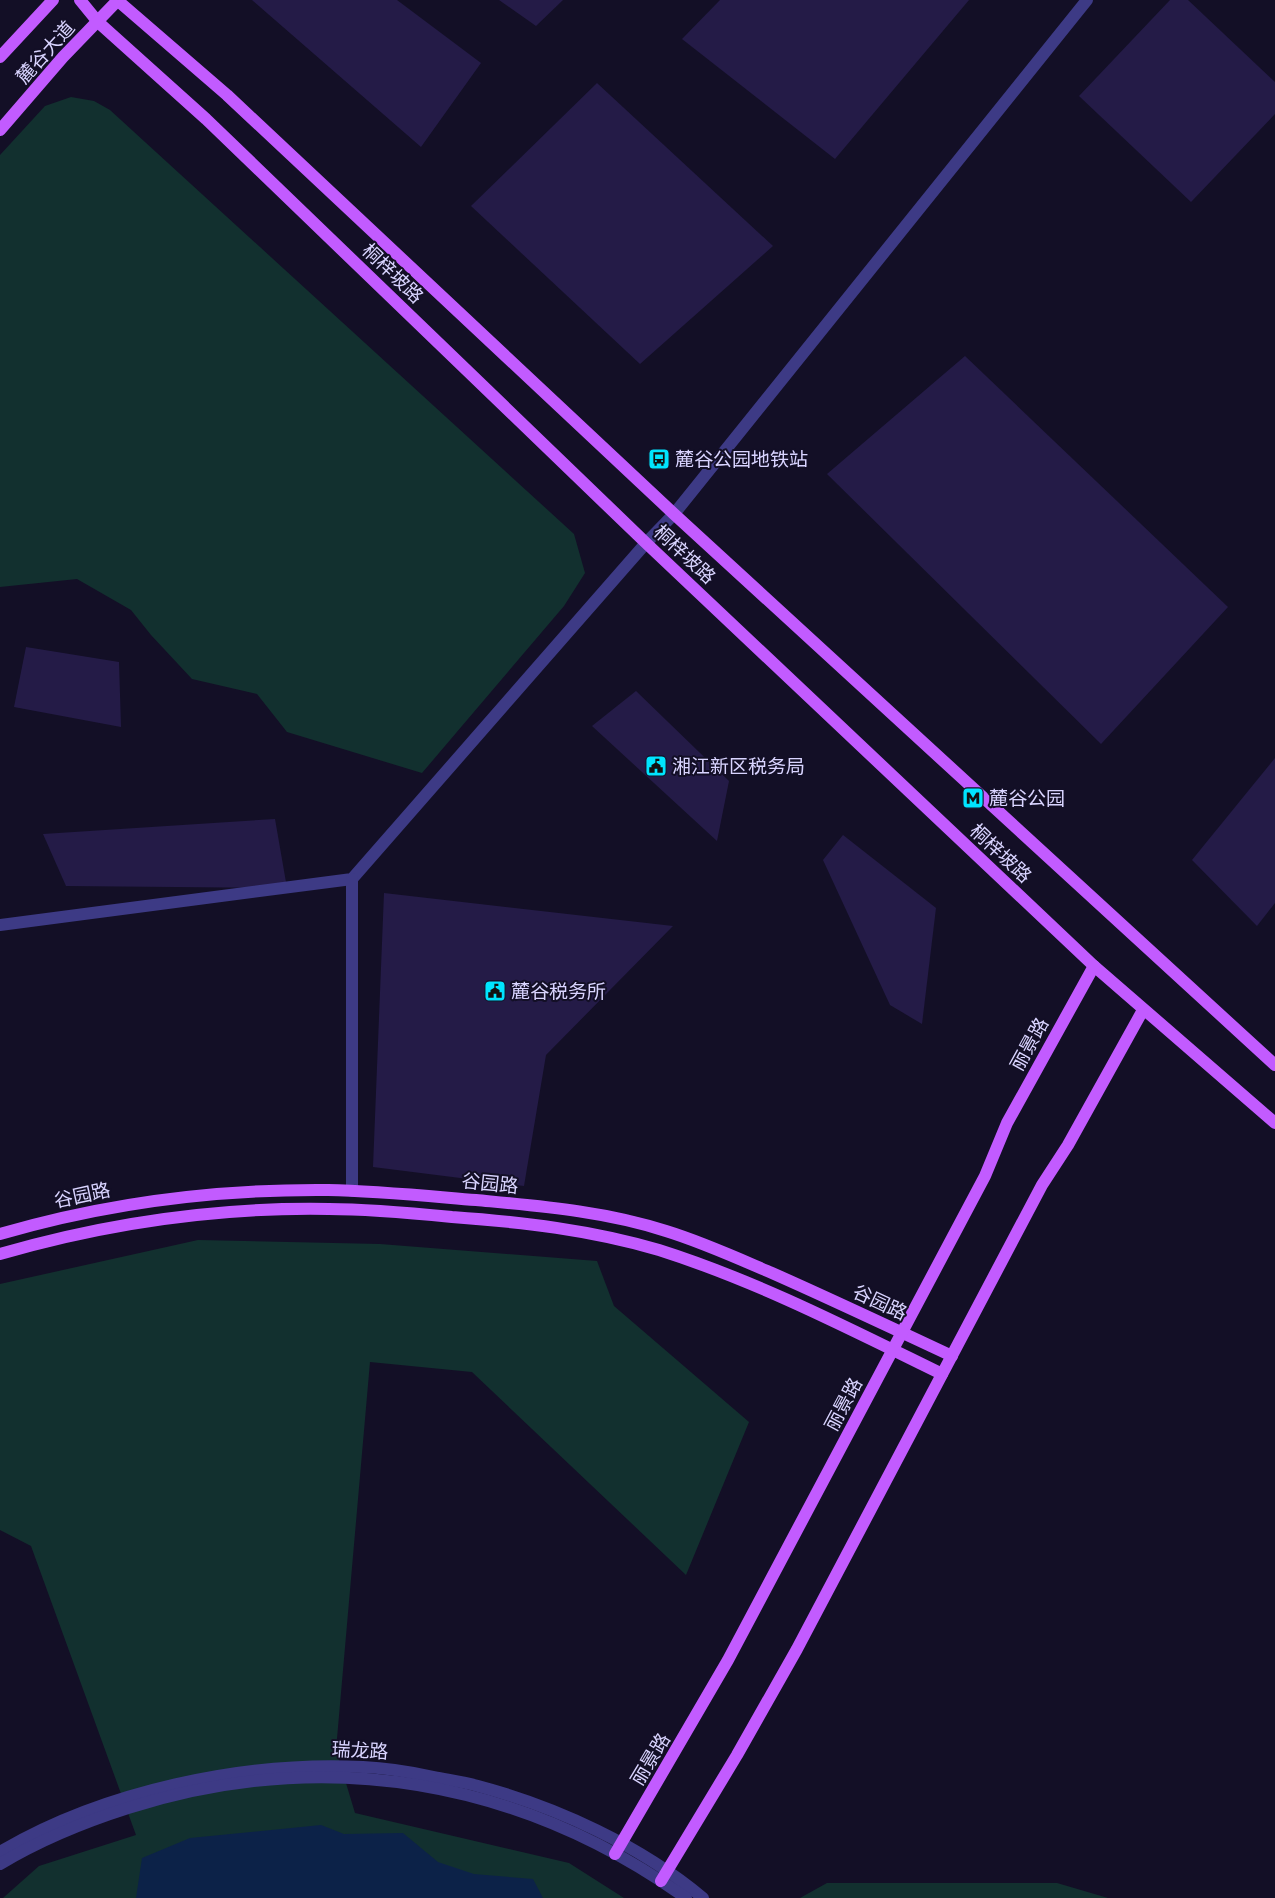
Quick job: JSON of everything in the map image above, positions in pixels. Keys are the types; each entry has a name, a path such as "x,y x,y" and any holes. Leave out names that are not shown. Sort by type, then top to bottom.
{"main road":[{"name":"麓谷大道","path":"0,57 53,0"},
{"name":"桐梓坡路","path":"80,0 98,22 206,119 646,543 1094,966 1275,1123"},
{"name":"麓谷大道","path":"0,130 63,57 117,0"},
{"name":"桐梓坡路","path":"117,0 227,95 674,514 1275,1065"},
{"name":"丽景路","path":"618,1849 728,1660 985,1176 1007,1123 1094,966"},
{"path":"664,1876 738,1756 1042,1185 1068,1145 1143,1010"},
{"name":"谷园路","path":"0,1234 87,1212 153,1201 264,1192 352,1191 399,1193 578,1211 626,1220 666,1231 725,1253 952,1356"},
{"name":"谷园路","path":"0,1254 93,1231 159,1219 262,1210 330,1209 510,1221 575,1230 659,1250 717,1271 778,1297 942,1374"}],"street":[{"path":"352,1191 352,879 646,543 674,514 1087,0"},
{"path":"0,925 352,879"},
{"name":"瑞龙路","path":"0,1852 56,1824 142,1792 238,1773 300,1767 364,1767 416,1774 478,1786 542,1807 703,1898"},
{"name":"瑞龙路","path":"0,1864 60,1833 147,1802 185,1792 240,1783 303,1777 364,1778 415,1783 476,1796 537,1817 618,1849"},
{"name":"瑞龙路","path":"664,1876 686,1898"}],"green space":[{"path":"71,97 94,101 110,110 574,534 585,573 564,606 422,773 287,732 257,694 192,679 151,635 131,610 77,579 0,587 0,155 45,106"},
{"path":"198,1240 380,1244 597,1261 614,1306 749,1422 686,1575 472,1372 370,1362 336,1750 355,1813 569,1863 624,1898 3,1898 39,1866 136,1835 31,1546 0,1530 0,1284"},
{"path":"827,1883 1057,1883 1108,1898 800,1898"}],"water":[{"path":"321,1825 344,1834 403,1833 438,1862 474,1874 533,1879 543,1898 136,1898 142,1858 190,1838"}],"building":[{"path":"252,0 397,0 481,63 421,147"},
{"path":"499,0 563,0 536,26"},
{"path":"720,0 969,0 835,159 682,39"},
{"path":"1170,0 1188,0 1275,82 1275,114 1191,202 1079,96"},
{"path":"597,83 773,246 640,364 471,206"},
{"path":"965,356 1228,607 1101,744 827,474"},
{"path":"26,647 119,662 121,727 14,707"},
{"path":"636,691 729,781 717,841 592,726"},
{"path":"1275,758 1275,903 1257,926 1192,860"},
{"path":"275,819 287,888 66,886 43,834"},
{"path":"843,835 936,908 922,1024 890,1005 823,860"},
{"name":"麓谷税务所","path":"384,893 673,926 546,1055 524,1186 373,1167"}],"place":[{"name":"麓谷公园地铁站","path":"659,459"},
{"name":"湘江新区税务局","path":"656,766"},
{"name":"麓谷公园","path":"973,798"},
{"name":"麓谷税务所","path":"495,991"}]}
